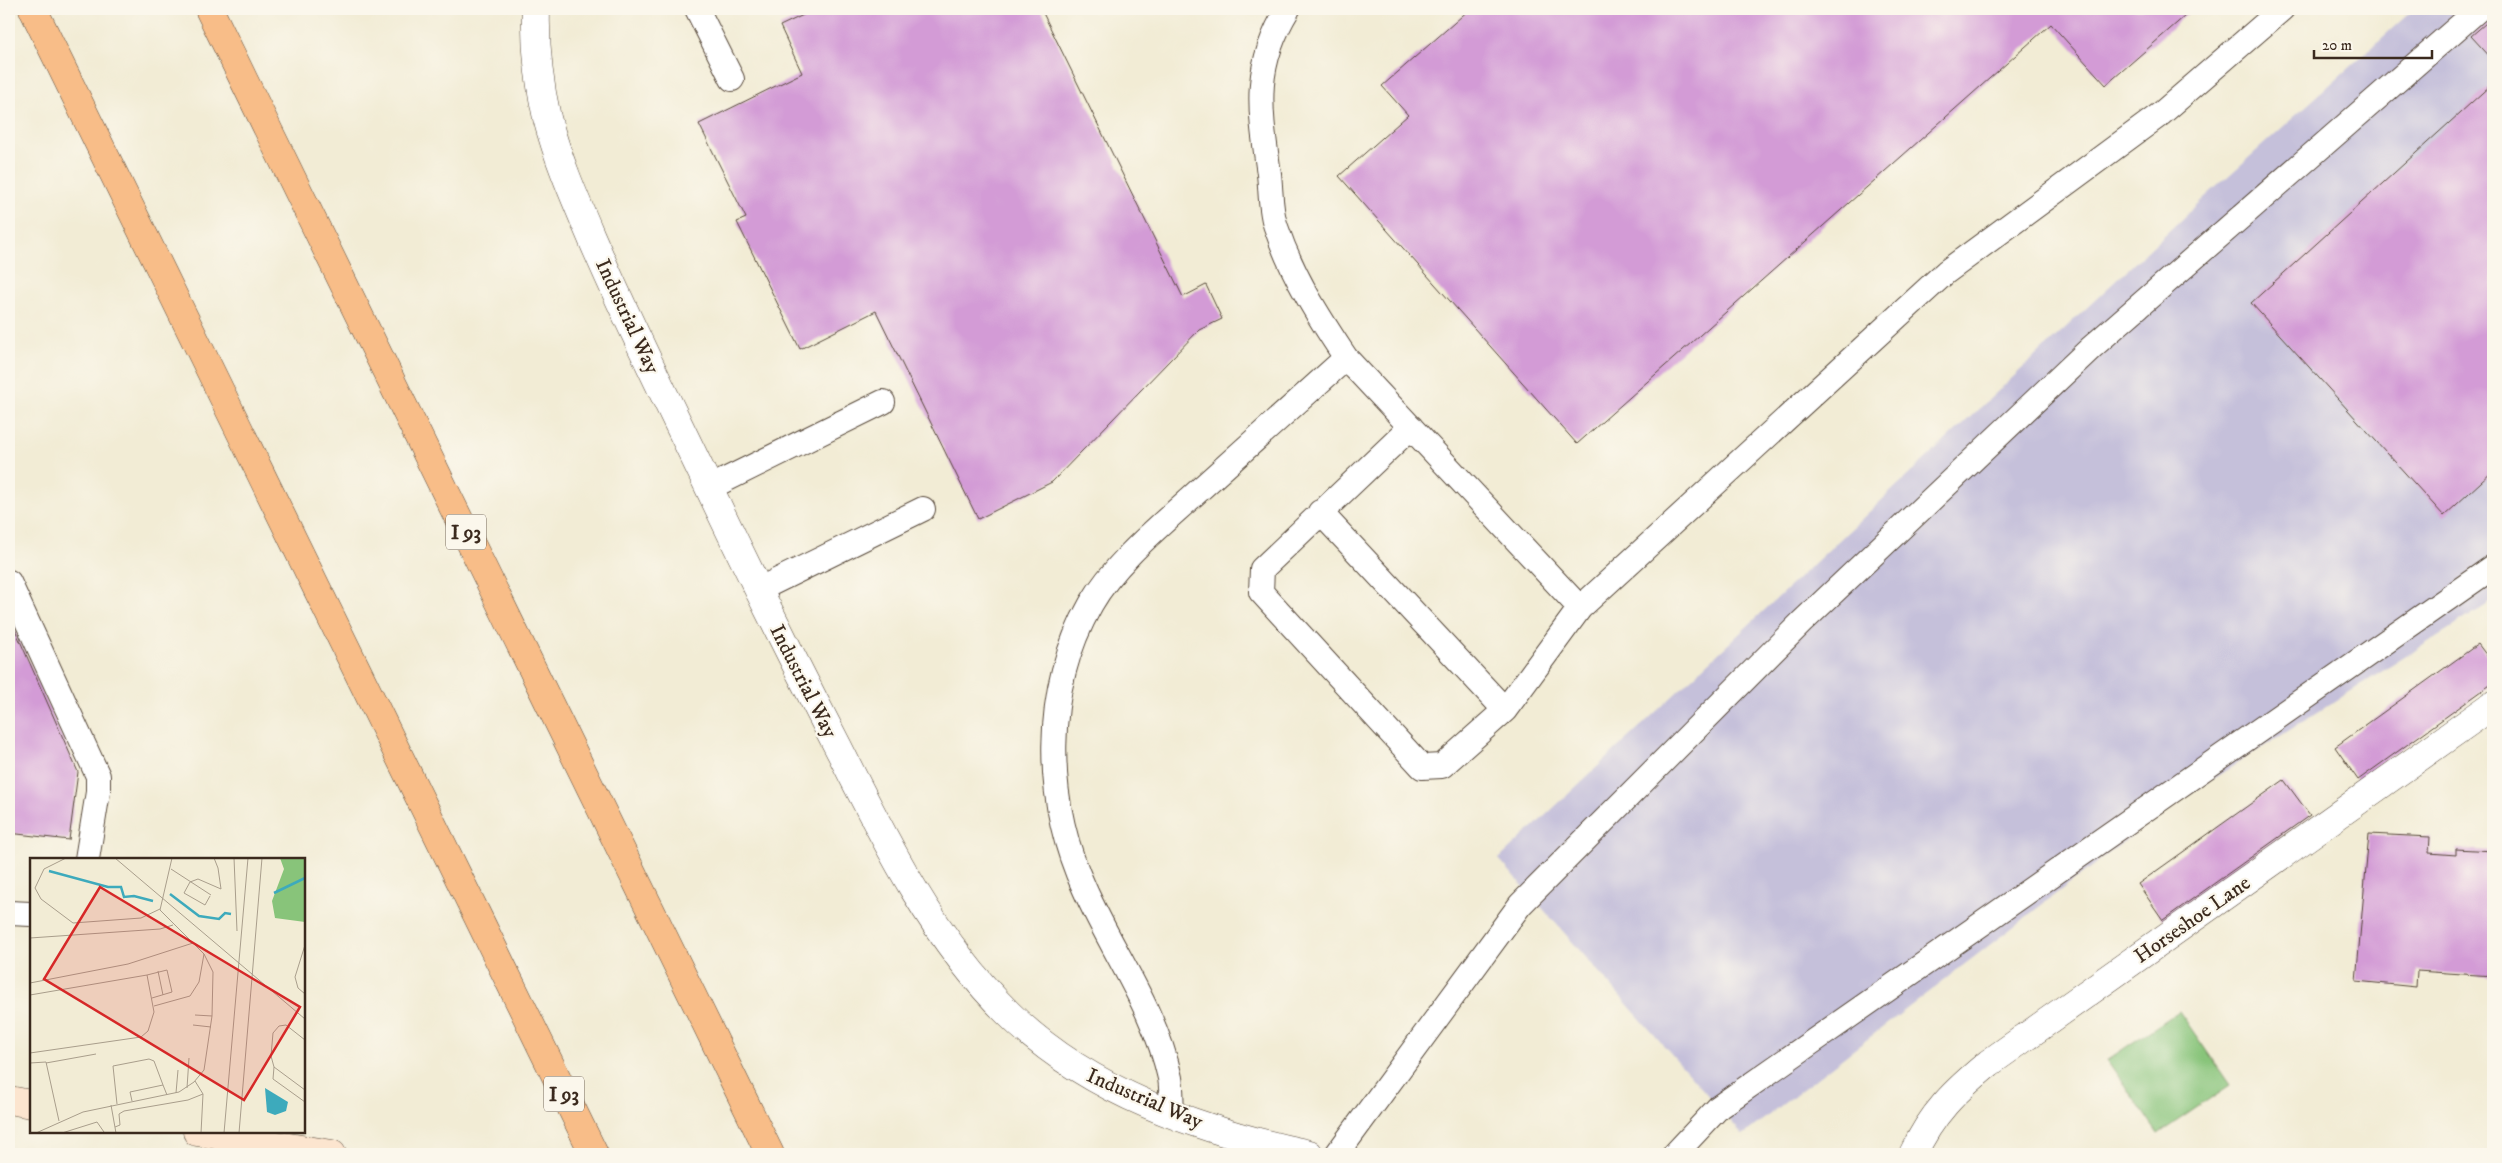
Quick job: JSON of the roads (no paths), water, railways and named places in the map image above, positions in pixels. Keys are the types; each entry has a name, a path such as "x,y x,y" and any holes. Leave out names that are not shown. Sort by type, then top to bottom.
{"highway":[{"name":"I 93","path":"33,9 594,1154"},
{"name":"I 93","path":"209,9 770,1154"}],"main road":[{"path":"9,1100 30,1104"},
{"path":"203,1133 332,1154"}],"street":[{"name":"Industrial Way","path":"536,9 538,52 547,117 574,195 610,279 758,590 870,810 928,910 968,967 1009,1015 1059,1056 1086,1074 1116,1090 1172,1114 1276,1147 1309,1154"},
{"name":"Horseshoe Lane","path":"1913,1154 1933,1118 1952,1094 1989,1063 2493,705"}],"lane":[{"path":"697,9 732,79"},
{"path":"1288,9 1268,49 1260,107 1275,225 1294,271 1314,311 1346,358 1580,608"},
{"path":"1411,427 1262,569 1261,592 1422,767 1442,766 1505,710 1580,608 1946,272 2162,113 2282,9"},
{"path":"1337,1154 1520,905 1788,636 2092,347 2479,9"},
{"path":"1172,1114 1170,1080 1160,1041 1146,1006 1084,890 1065,837 1054,774 1056,713 1068,658 1091,603 1123,562 1346,358"},
{"path":"709,488 883,402"},
{"path":"758,590 923,509"},
{"path":"1320,512 1505,710"},
{"path":"1675,1154 1719,1106 2493,567"},
{"path":"9,582 98,776 98,792 87,858"},
{"path":"9,913 30,914"}]}
